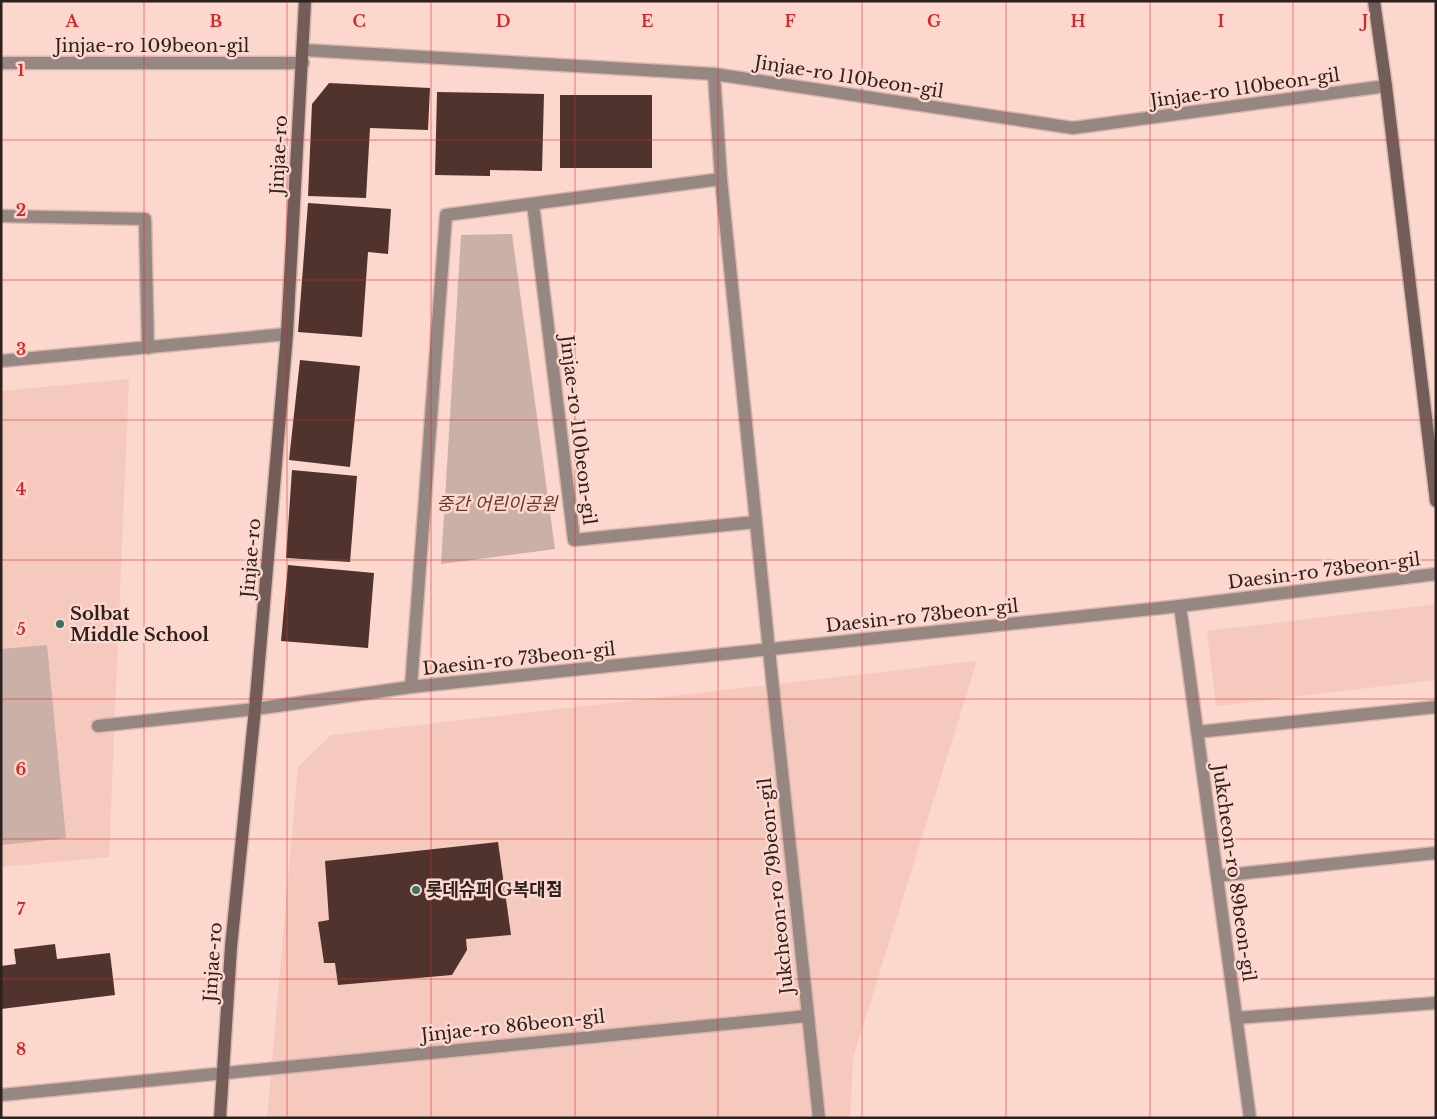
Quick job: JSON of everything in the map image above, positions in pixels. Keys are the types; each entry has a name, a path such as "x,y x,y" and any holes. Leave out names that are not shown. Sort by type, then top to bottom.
{"street":[{"name":"Jinjae-ro","path":"220,1118 231,946 255,709 287,334 304,50 305,1"},
{"path":"1374,1 1436,501"},
{"name":"Jinjae-ro 110beon-gil","path":"304,50 714,74 1073,128 1386,86"},
{"name":"Jinjae-ro 109beon-gil","path":"1,64 303,63"},
{"path":"714,74 721,179 769,650"},
{"path":"533,204 721,179"},
{"name":"Jinjae-ro 110beon-gil","path":"533,204 574,540 756,522"},
{"name":"Daesin-ro 73beon-gil","path":"411,688 446,215 533,204"},
{"path":"1,216 145,219 148,348"},
{"path":"1,362 287,334"},
{"name":"Daesin-ro 73beon-gil","path":"98,726 255,709 411,688 1180,606 1436,574"},
{"name":"Jukcheon-ro 89beon-gil","path":"1180,606 1250,1118"},
{"name":"Jukcheon-ro 79beon-gil","path":"769,650 819,1118"},
{"path":"1197,732 1436,707"},
{"path":"1217,876 1436,853"},
{"path":"1236,1018 1436,1003"},
{"name":"Jinjae-ro 86beon-gil","path":"1,1095 807,1016"}],"shaded area":[{"name":"Solbat Middle School","path":"129,379 109,857 1,867 1,391"},
{"path":"1436,604 1436,680 1216,706 1207,631"},
{"path":"977,661 853,1058 850,1118 267,1118 298,767 331,735"}],"green space":[{"name":"중간 어린이공원","path":"512,234 555,549 441,564 461,235"},
{"path":"47,645 66,838 1,845 1,649"}],"building":[{"path":"329,83 430,88 428,130 370,128 366,198 308,196 312,104"},
{"path":"437,92 544,94 542,171 490,170 490,176 435,175"},
{"path":"560,95 652,95 652,168 560,168"},
{"path":"308,203 391,209 388,254 368,252 362,337 298,332"},
{"path":"300,360 360,366 350,467 289,460"},
{"path":"292,470 357,476 350,562 286,558"},
{"path":"288,565 374,573 368,648 281,641"},
{"name":"롯데슈퍼 G복대점","path":"498,842 511,935 466,939 467,950 452,975 338,985 335,963 324,963 318,922 329,920 325,861"},
{"path":"55,944 57,959 110,953 115,995 1,1009 1,966 16,964 14,949"}],"place":[{"name":"Solbat Middle School","path":"60,624"},
{"name":"롯데슈퍼 G복대점","path":"416,890"}]}
